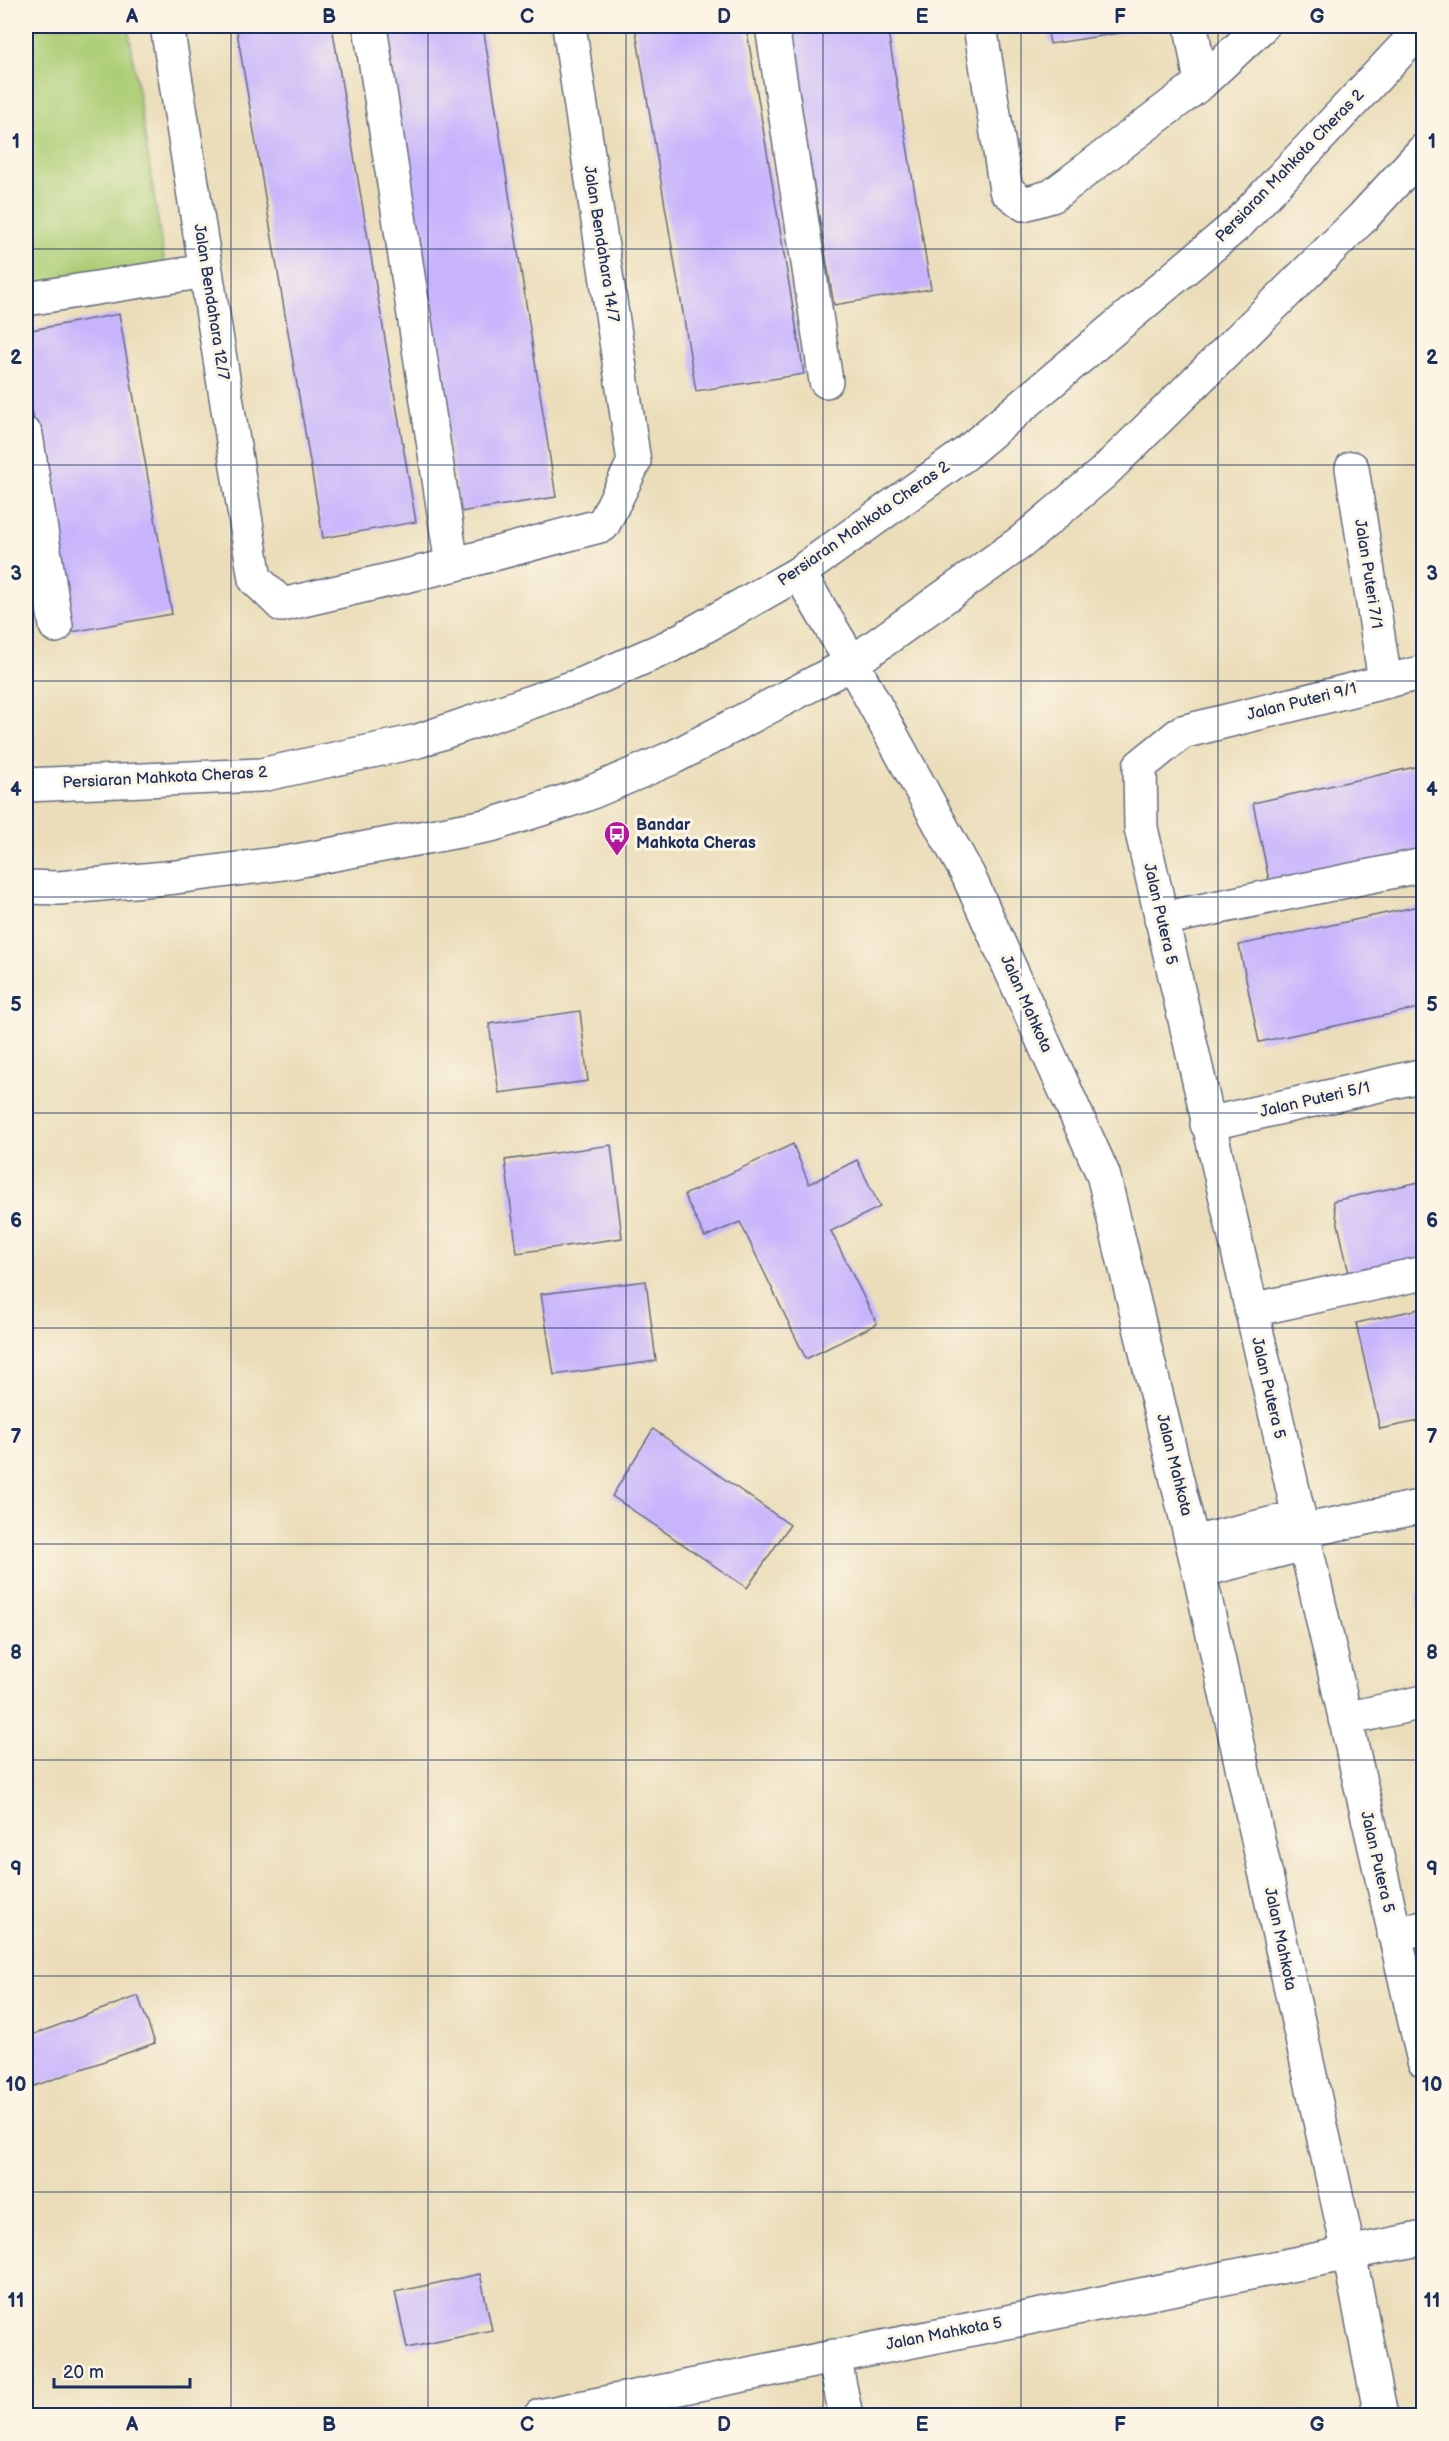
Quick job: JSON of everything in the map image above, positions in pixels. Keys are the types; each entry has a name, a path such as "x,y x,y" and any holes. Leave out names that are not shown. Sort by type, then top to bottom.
{"street":[{"name":"Jalan Bendahara 12/7","path":"167,26 255,579 282,605 452,564"},
{"path":"370,26 452,564"},
{"name":"Jalan Bendahara 14/7","path":"452,564 603,525 634,462 568,26"},
{"path":"772,26 826,381"},
{"path":"980,26 1006,190 1024,204 1052,196 1201,83 1262,26"},
{"path":"1191,26 1201,83"},
{"name":"Persiaran Mahkota Cheras 2","path":"26,785 261,775 418,741 583,684 670,646 800,573 965,454 1239,224 1424,26"},
{"path":"26,887 59,888 176,877 291,862 491,825 585,795 674,757 852,663 1020,542 1103,473 1362,218 1424,150"},
{"path":"26,299 206,271"},
{"path":"26,435 56,626"},
{"name":"Jalan Puteri 7/1","path":"1352,468 1385,681"},
{"name":"Jalan Mahkota","path":"800,573 968,875 1103,1174 1196,1557 1349,2253 1381,2415"},
{"name":"Jalan Puteri 9/1","path":"1182,732 1424,672"},
{"name":"Jalan Putera 5","path":"1182,732 1140,766 1141,828 1207,1125 1345,1719 1409,1931 1424,2061"},
{"path":"1161,919 1424,865"},
{"name":"Jalan Puteri 5/1","path":"1207,1125 1424,1076"},
{"path":"1251,1310 1424,1273"},
{"path":"1196,1557 1301,1531 1424,1506"},
{"path":"1345,1719 1424,1702"},
{"name":"Jalan Mahkota 5","path":"540,2415 641,2405 834,2356 1424,2238"},
{"path":"834,2356 846,2415"}],"green space":[{"path":"26,26 128,26 169,293 26,316"}],"building":[{"path":"236,26 332,26 416,522 323,538"},
{"path":"384,26 483,26 556,497 460,512"},
{"path":"635,26 746,26 804,374 696,391"},
{"path":"787,26 887,26 931,289 834,305"},
{"path":"1047,26 1157,26 1158,27 1050,44"},
{"path":"119,314 172,614 72,632 26,376 26,331"},
{"path":"1424,765 1424,851 1270,885 1253,803"},
{"path":"1424,905 1424,1007 1259,1042 1239,945"},
{"path":"580,1011 588,1081 499,1093 489,1024"},
{"path":"793,1144 809,1184 857,1160 880,1207 831,1231 877,1324 806,1359 740,1222 705,1237 684,1195"},
{"path":"611,1145 622,1238 517,1253 505,1160"},
{"path":"1424,1181 1424,1267 1351,1283 1333,1201"},
{"path":"646,1281 656,1361 554,1375 541,1294"},
{"path":"1424,1308 1424,1420 1380,1429 1356,1323"},
{"path":"653,1429 790,1525 747,1588 612,1496"},
{"path":"1424,1593 1424,1625 1423,1626 1416,1595"},
{"path":"138,1996 155,2043 26,2089 26,2037"},
{"path":"480,2274 492,2330 407,2348 395,2292"}],"place":[{"name":"Bandar Mahkota Cheras","path":"617,857"}]}
